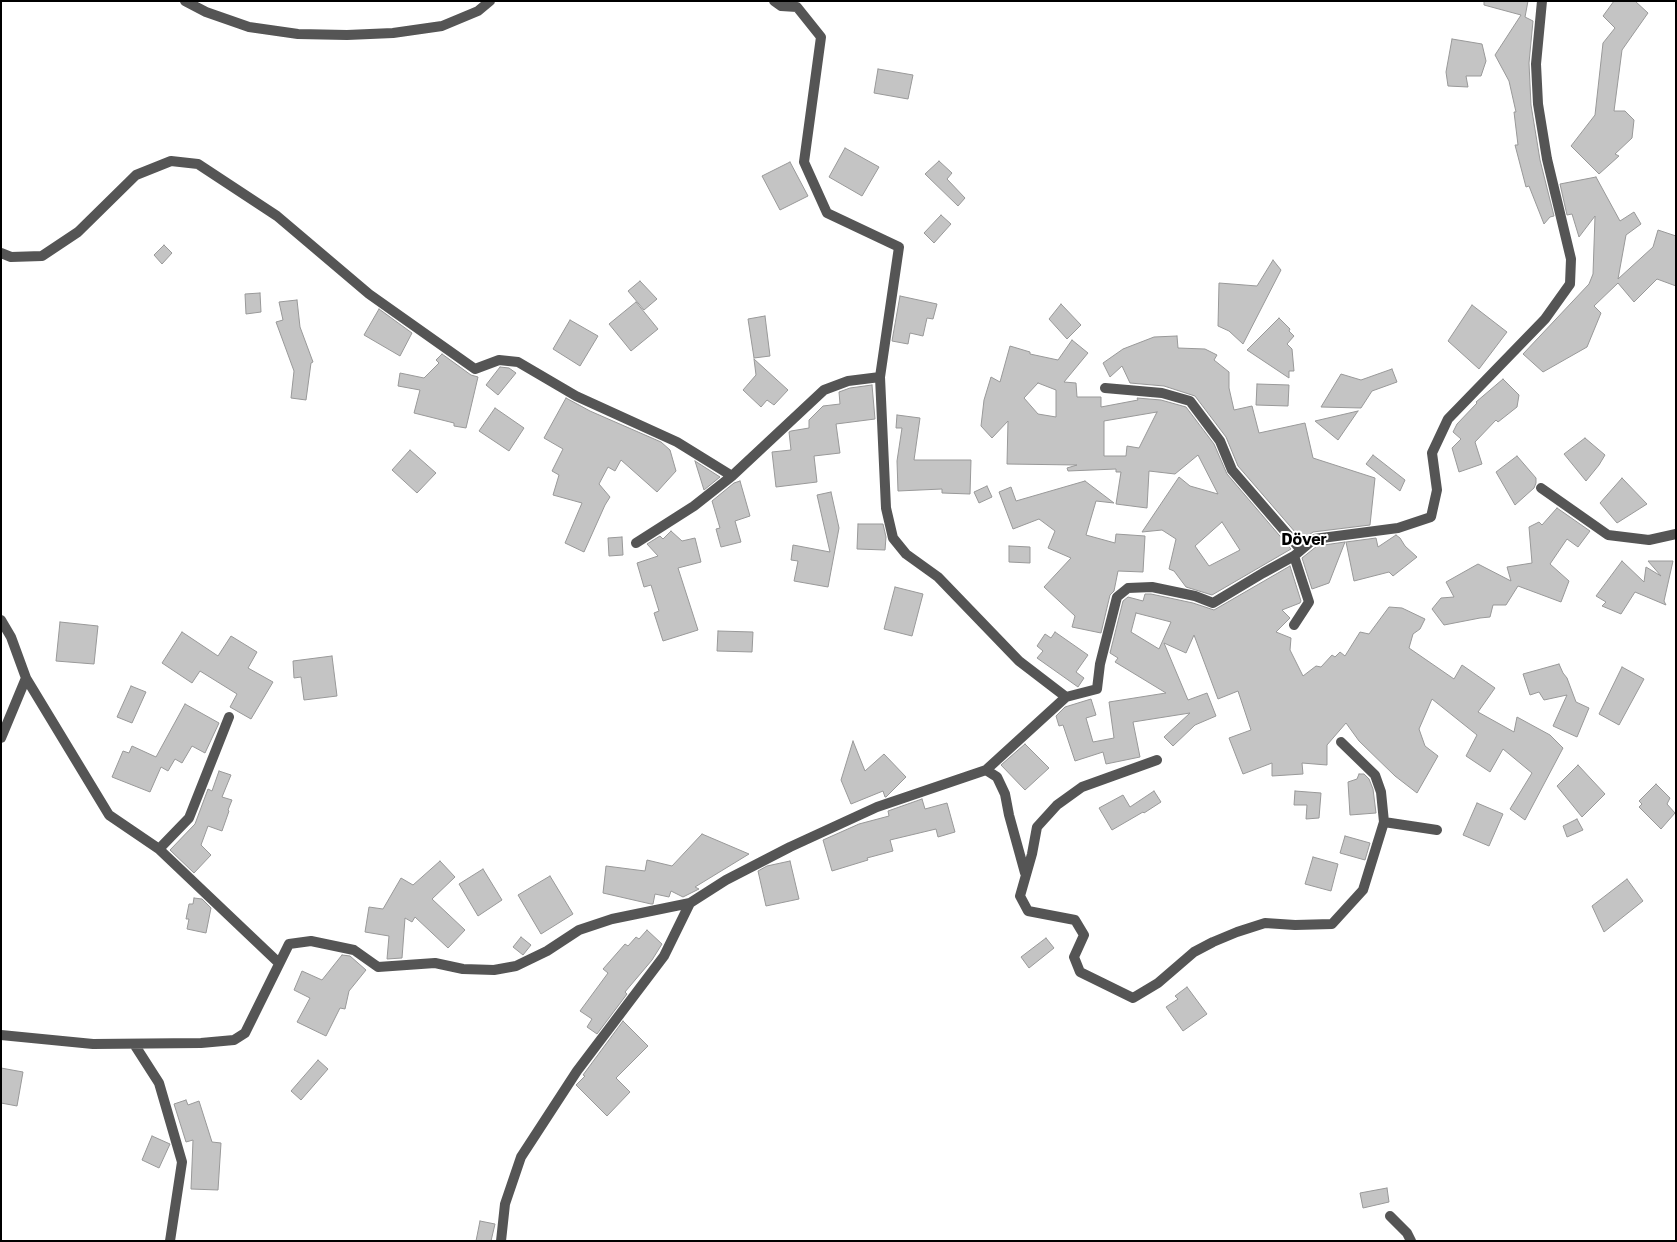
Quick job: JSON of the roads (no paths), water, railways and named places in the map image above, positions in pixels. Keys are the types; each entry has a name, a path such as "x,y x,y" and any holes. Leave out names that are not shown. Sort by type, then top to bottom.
{"street":[{"path":"185,1 206,12 249,27 298,34 347,35 393,33 442,26 478,11 490,1"},
{"path":"774,1 781,6 797,7 821,37 804,162 827,213 899,247 880,377 886,508 893,538 906,554 938,577 1019,660 1066,697"},
{"path":"1,1035 93,1044 201,1044 234,1040 245,1033 290,944 311,941 354,950 378,966 435,963 463,969 494,970 516,966 547,951 579,930 612,918 690,903 726,880 877,806 986,770 1066,697 1096,689 1100,664 1117,597 1128,588 1152,587 1195,596 1213,603 1298,553 1314,539 1398,528 1431,518 1437,490 1432,453 1448,419 1545,319 1570,284 1571,259 1548,159 1538,104 1536,64 1542,1"},
{"path":"1,252 11,257 42,256 78,232 136,175 170,161 198,164 277,216 369,294 476,369 499,360 518,362 576,396 677,442 732,476"},
{"path":"636,543 694,506 732,476 824,390 848,380 880,377"},
{"path":"1105,388 1162,393 1190,401 1220,441 1232,470 1298,553 1309,602 1294,624"},
{"path":"1541,488 1608,536 1649,540 1676,534"},
{"path":"1,620 11,637 26,678 109,815 159,849 279,963"},
{"path":"1,738 26,678"},
{"path":"159,849 190,818 229,716"},
{"path":"1157,760 1082,787 1058,806 1037,827 1032,854 1020,896 1028,911 1075,920 1084,936 1074,957 1080,972 1133,998 1158,983 1194,952 1237,932 1264,923 1295,925 1332,924 1363,890 1384,822 1381,792 1375,775 1341,742"},
{"path":"986,770 997,777 1005,794 1026,874"},
{"path":"1384,822 1437,830"},
{"path":"501,1241 505,1204 521,1157 577,1071 664,956 690,903"},
{"path":"134,1044 159,1083 182,1162 170,1241"},
{"path":"1390,1216 1407,1233 1411,1241"}],"district":[{"name":"Döver","path":"1304,540"}]}
